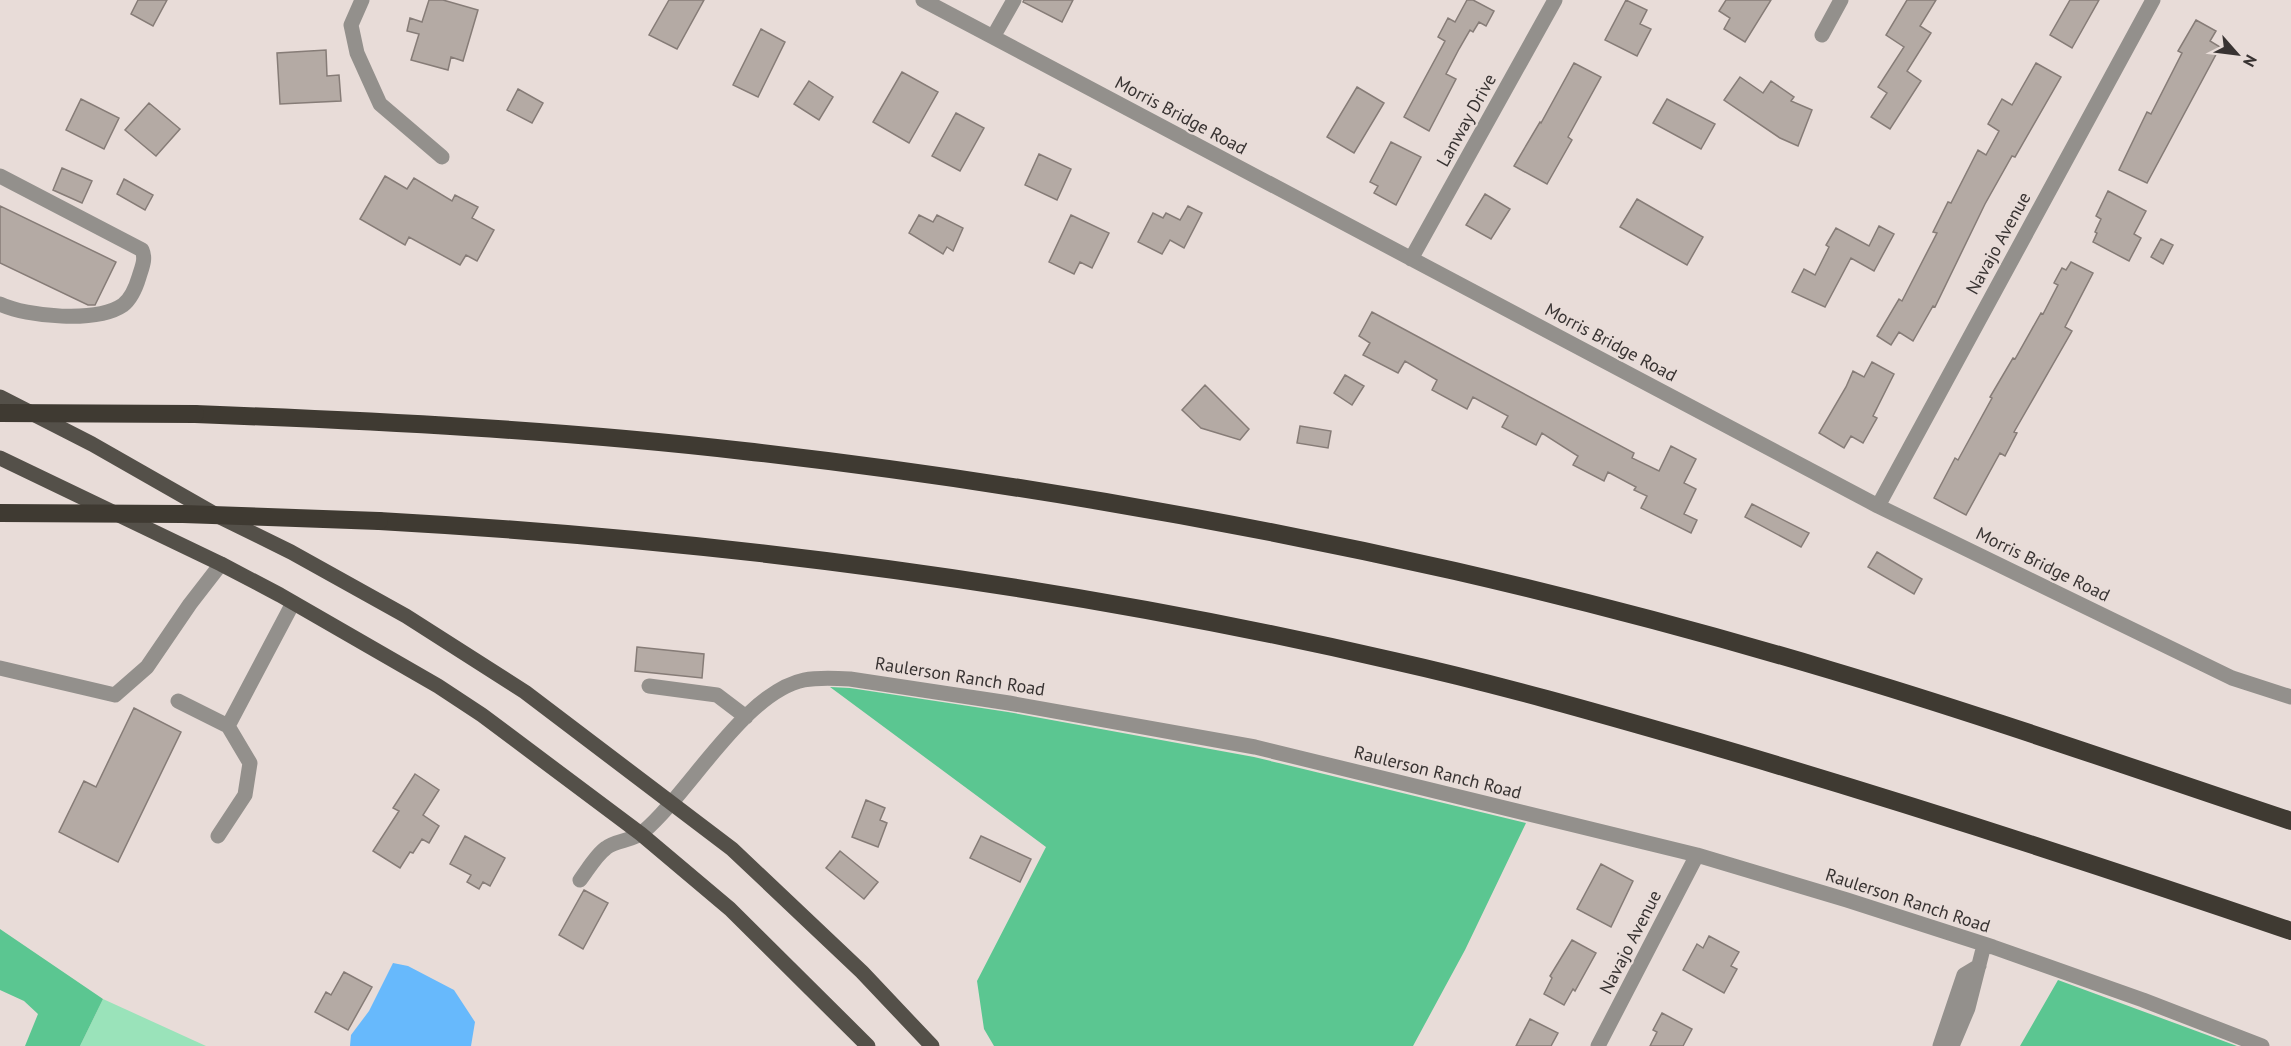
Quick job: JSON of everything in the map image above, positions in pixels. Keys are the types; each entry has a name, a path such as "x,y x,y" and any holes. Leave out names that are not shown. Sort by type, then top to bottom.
{"highway":[{"path":"0,412 195,414 392,422 554,433 739,450 857,464 1067,495 1217,522 1454,571 1733,642 1957,710 2291,821"},
{"path":"0,513 205,515 379,521 722,549 908,571 1108,604 1394,660 1553,700 1864,790 2291,931"}],"main road":[{"path":"0,397 92,444 220,517 291,552 406,616 525,692 732,849 862,972 932,1046"},
{"path":"0,458 221,564 438,686 482,715 641,834 730,909 868,1046"}],"street":[{"path":"362,0 351,25 357,53 380,104 442,157"},
{"name":"Morris Bridge Road","path":"923,0 1878,506 2232,678 2291,697"},
{"path":"993,37 1014,0"},
{"name":"Lanway Drive","path":"1411,259 1555,0"},
{"path":"1822,35 1841,0"},
{"name":"Navajo Avenue","path":"1878,506 2153,0"},
{"path":"0,176 142,250 144,254 139,277 131,296 123,305 100,316 56,315 13,310 0,304"},
{"path":"0,668 115,695 147,667 190,604 221,564"},
{"path":"228,726 293,603"},
{"name":"Raulerson Ranch Road","path":"641,834 672,803 756,705 780,689 803,680 850,679 1009,703 1255,747 1697,855 1847,900 1984,945 2143,1000 2262,1046"},
{"path":"649,686 717,695 746,717"},
{"path":"178,701 228,726 250,763 245,795 218,836"},
{"path":"580,880 605,848 641,834"},
{"name":"Navajo Avenue","path":"1598,1046 1697,855"},
{"path":"1952,1046 1968,1008 1984,945"},
{"path":"1940,1046 1964,975 1979,966"}],"green space":[{"path":"830,687 1008,712 1254,757 1526,823 1465,950 1413,1046 994,1046 984,1029 977,981 1046,847"},
{"path":"0,929 103,999 80,1046 25,1046 38,1014 24,1001 0,990"},
{"path":"2058,980 2237,1046 2020,1046"},
{"path":"103,999 206,1046 80,1046"}],"water":[{"path":"393,963 408,966 454,990 475,1022 471,1046 350,1046 351,1035 369,1011"}],"building":[{"path":"138,0 167,0 153,26 131,14"},
{"path":"429,0 443,0 478,10 463,61 451,57 448,70 411,60 419,34 407,31 410,18 422,22"},
{"path":"669,0 704,0 677,49 649,35"},
{"path":"1024,0 1073,0 1062,22 1023,2"},
{"path":"1467,0 1473,0 1494,11 1486,26 1479,22 1473,32 1470,30 1459,49 1446,74 1456,79 1429,131 1404,117 1445,41 1438,37 1448,18 1455,22"},
{"path":"1626,0 1647,10 1640,24 1651,29 1637,56 1605,40"},
{"path":"1726,0 1771,0 1745,42 1724,29 1730,18 1719,11"},
{"path":"1907,0 1936,0 1920,26 1931,33 1907,71 1921,81 1890,129 1871,117 1887,93 1878,87 1904,47 1886,35"},
{"path":"2070,0 2099,0 2072,48 2050,35"},
{"path":"2196,20 2216,31 2210,41 2220,47 2147,183 2119,170 2147,112 2151,114 2182,53 2178,51"},
{"path":"761,29 785,42 758,97 733,85"},
{"path":"326,50 327,76 339,75 341,101 280,104 277,53"},
{"path":"1574,63 1601,77 1568,137 1572,140 1547,184 1514,166"},
{"path":"2036,63 2061,77 1985,204 1935,307 1933,306 1913,341 1899,332 1891,345 1877,336 1899,299 1902,301 1937,233 1933,232 1948,202 1951,203 1978,150 1986,155 1999,131 1988,124 2002,99 2012,105"},
{"path":"902,72 938,92 909,143 873,122"},
{"path":"1740,77 1763,93 1771,81 1794,97 1791,101 1812,110 1798,146 1780,138 1724,100"},
{"path":"809,81 833,97 819,120 794,104"},
{"path":"1357,87 1384,103 1354,153 1327,137"},
{"path":"518,89 543,103 532,123 507,110"},
{"path":"81,99 119,118 104,149 66,130"},
{"path":"1667,99 1715,124 1701,149 1653,123"},
{"path":"149,103 180,129 156,156 125,130"},
{"path":"956,113 984,128 960,171 932,156"},
{"path":"1391,142 1421,157 1396,205 1374,193 1378,186 1370,182"},
{"path":"1039,154 1071,169 1057,200 1025,185"},
{"path":"62,168 92,181 82,203 53,190"},
{"path":"385,176 407,189 414,178 452,201 455,195 478,207 472,218 494,230 477,261 466,255 460,265 409,237 405,245 360,219"},
{"path":"124,179 153,195 145,210 117,194"},
{"path":"2108,191 2146,211 2134,234 2141,238 2129,261 2093,242 2101,219 2096,216"},
{"path":"1485,194 1510,209 1491,239 1466,225"},
{"path":"1637,199 1703,237 1687,265 1620,227"},
{"path":"0,206 116,262 95,305 88,305 0,263"},
{"path":"1188,206 1202,213 1184,248 1170,240 1162,254 1138,242 1153,213 1163,218 1166,213 1180,220"},
{"path":"919,215 933,222 937,215 963,228 953,251 947,247 943,254 909,233"},
{"path":"1071,215 1109,233 1092,268 1080,262 1074,274 1049,262"},
{"path":"1879,226 1894,234 1874,271 1851,258 1825,307 1792,292 1804,269 1815,275 1829,247 1826,245 1836,228 1869,246"},
{"path":"2161,239 2173,245 2163,264 2151,257"},
{"path":"2071,262 2093,273 2065,327 2072,331 2014,432 2017,433 2005,456 2000,453 1966,515 1934,498 1955,458 1958,460 2013,358 2015,359 2041,313 2043,314 2058,285 2054,283 2062,268 2066,270"},
{"path":"1372,312 1634,453 1632,458 1659,471 1671,446 1696,459 1684,483 1696,489 1684,514 1697,520 1691,533 1641,508 1647,496 1634,490 1636,487 1608,472 1604,481 1573,465 1578,456 1542,433 1536,445 1502,427 1508,416 1473,397 1467,409 1432,390 1437,380 1405,361 1398,373 1363,355 1370,343 1359,336"},
{"path":"1872,362 1894,374 1873,416 1877,418 1863,443 1851,436 1844,448 1819,433 1853,371 1864,377"},
{"path":"1345,375 1364,386 1352,405 1334,393"},
{"path":"1205,385 1249,429 1240,440 1201,428 1182,410"},
{"path":"1300,426 1331,431 1328,448 1297,443"},
{"path":"1752,504 1809,533 1801,547 1745,517"},
{"path":"1877,552 1922,579 1914,594 1868,567"},
{"path":"637,647 704,654 702,678 635,671"},
{"path":"134,708 181,732 118,862 59,832 84,781 96,787"},
{"path":"415,774 439,790 423,815 439,826 429,843 422,839 400,868 373,851 399,811 393,808"},
{"path":"866,800 885,808 880,820 887,823 878,847 852,837"},
{"path":"465,836 505,858 490,886 483,882 479,889 467,882 471,875 450,864"},
{"path":"981,836 1031,859 1020,882 970,858"},
{"path":"840,851 878,882 864,899 826,868"},
{"path":"1601,864 1633,881 1611,927 1577,909"},
{"path":"584,890 608,903 583,949 559,935"},
{"path":"1709,936 1739,952 1731,966 1737,969 1724,993 1683,970 1697,944 1703,948"},
{"path":"1572,940 1596,953 1575,991 1573,989 1564,1005 1544,994 1552,978 1550,976"},
{"path":"344,972 372,987 348,1030 315,1012 326,992 331,995"},
{"path":"1662,1013 1692,1029 1683,1046 1650,1046 1657,1032 1653,1030"},
{"path":"1530,1019 1558,1033 1551,1046 1516,1046"}]}
